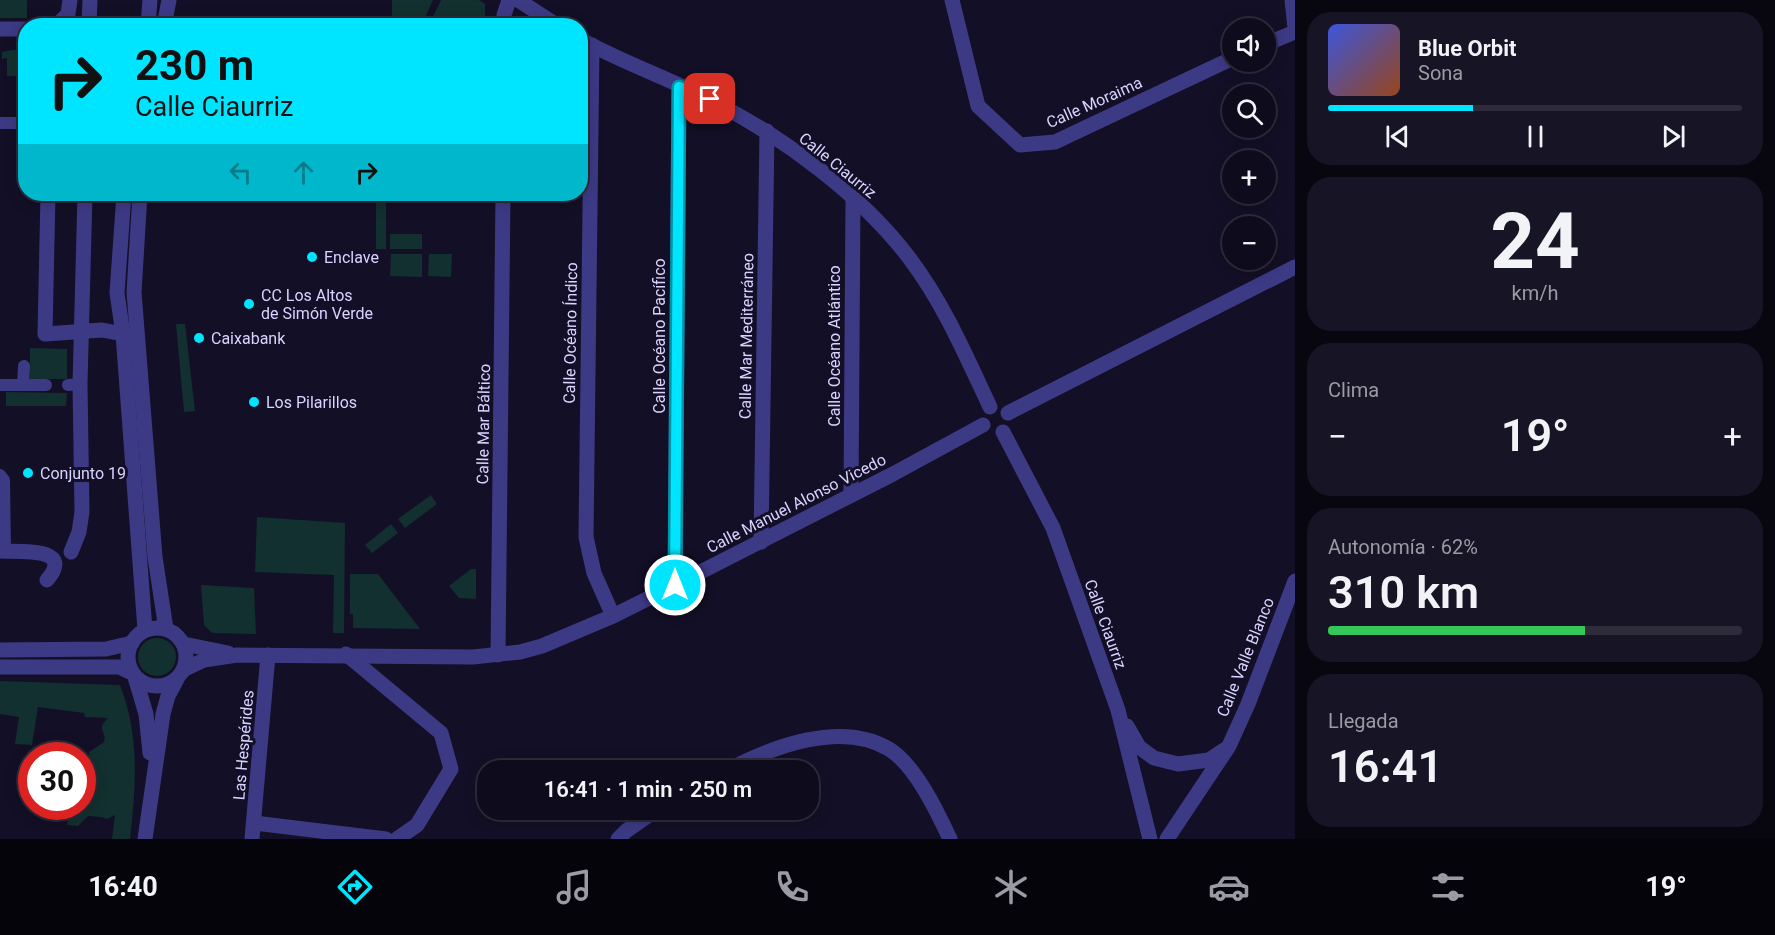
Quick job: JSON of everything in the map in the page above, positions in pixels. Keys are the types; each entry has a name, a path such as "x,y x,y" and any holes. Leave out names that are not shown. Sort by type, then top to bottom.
{"street":[{"path":"64,18 68,14 70,0"},
{"path":"89,18 90,0"},
{"path":"149,18 150,0"},
{"path":"166,18 169,0"},
{"path":"504,18 509,0"},
{"path":"518,0 546,18"},
{"name":"Calle Moraima","path":"952,0 978,106 1020,145 1055,142 1222,63"},
{"path":"1276,39 1295,30 1292,0"},
{"path":"0,29 18,29"},
{"name":"Calle Ciaurriz","path":"588,43 679,87 710,99 767,131 853,198 894,239 922,276 953,327 990,407"},
{"name":"Calle Océano Pacífico","path":"675,585 679,87"},
{"path":"0,123 18,123"},
{"name":"Calle Mar Mediterráneo","path":"761,542 767,131"},
{"name":"Calle Océano Atlántico","path":"851,495 853,198"},
{"path":"48,201 45,334 102,330 123,334"},
{"path":"71,552 80,532 81,512 74,384 82,331 85,201"},
{"path":"124,201 117,293 123,334 145,630"},
{"path":"140,201 134,292 155,557 166,629"},
{"name":"Calle Mar Báltico","path":"498,655 503,201"},
{"name":"Calle Océano Índico","path":"586,201 586,537 594,573 613,616"},
{"path":"1008,413 1295,267"},
{"path":"23,385 24,366"},
{"path":"0,385 46,385"},
{"path":"996,405 1002,407 1008,413 1010,422 1003,432 993,434 985,429 983,414 990,407 996,405"},
{"name":"Calle Manuel Alonso Vicedo","path":"181,674 204,660 237,655 346,654 473,657 498,655 542,646 613,616 761,542 983,425"},
{"name":"Calle Ciaurriz","path":"1003,432 1053,528 1118,710 1150,839"},
{"path":"0,475 4,480 3,552 39,552 48,555 55,566 48,579"},
{"name":"Calle Valle Blanco","path":"1167,839 1228,746 1248,704 1295,581"},
{"path":"145,839 163,714 168,696 181,674 187,656 184,644 177,635 166,629 145,630 135,637 127,657 142,694 147,722 151,795"},
{"path":"0,650 106,650 132,643"},
{"name":"Calle Manuel Alonso Vicedo","path":"184,644 237,655"},
{"path":"346,654 441,733 450,769 417,825 397,839"},
{"name":"Las Hespérides","path":"253,831 268,655"},
{"path":"0,667 119,667 146,685 155,687 164,686 181,674"},
{"path":"1118,710 1139,747 1154,758 1178,764 1209,760 1228,746"},
{"path":"752,760 784,746 827,736 851,737 877,743 890,749 906,764 934,803 950,839"},
{"path":"618,839 642,820"},
{"path":"253,831 386,839"}],"green space":[{"path":"0,0 27,0 27,18 0,18"},
{"path":"392,0 433,0 425,18 392,18"},
{"path":"441,0 479,0 485,4 485,18 432,18"},
{"path":"18,50 18,76 7,76 7,58 2,59 2,52"},
{"path":"376,201 386,201 386,249 376,249"},
{"path":"390,234 422,234 422,249 390,249"},
{"path":"391,254 422,254 422,277 390,276"},
{"path":"429,254 452,254 451,277 428,276"},
{"path":"176,324 185,324 195,411 184,412"},
{"path":"30,348 67,349 67,379 30,379"},
{"path":"6,392 67,393 66,406 6,406"},
{"path":"431,495 437,504 405,528 398,519"},
{"path":"257,517 345,523 344,633 333,633 334,575 255,572"},
{"path":"391,524 398,533 372,553 365,545"},
{"path":"471,569 476,569 476,599 459,598 449,586"},
{"path":"350,574 378,574 420,629 353,628 353,614 350,614"},
{"path":"201,585 254,588 256,634 212,633 204,625"},
{"path":"157,638 170,644 176,657 170,670 157,676 144,670 138,657 144,644"},
{"path":"0,681 120,685 134,742 135,780 130,839 112,839 115,815 107,819 96,817 96,747 104,742 102,725 108,718 85,717 84,713 38,707 32,742 18,742 18,744 15,744 19,717 0,714"},
{"path":"68,820 84,820 78,826 67,825"}],"place":[{"name":"Enclave","path":"312,257"},
{"name":"CC Los Altos de Simón Verde","path":"249,304"},
{"name":"Caixabank","path":"199,338"},
{"name":"Los Pilarillos","path":"254,402"},
{"name":"Conjunto 19","path":"28,473"}],"route":[{"path":"675,585 679,87 710,99"}]}
